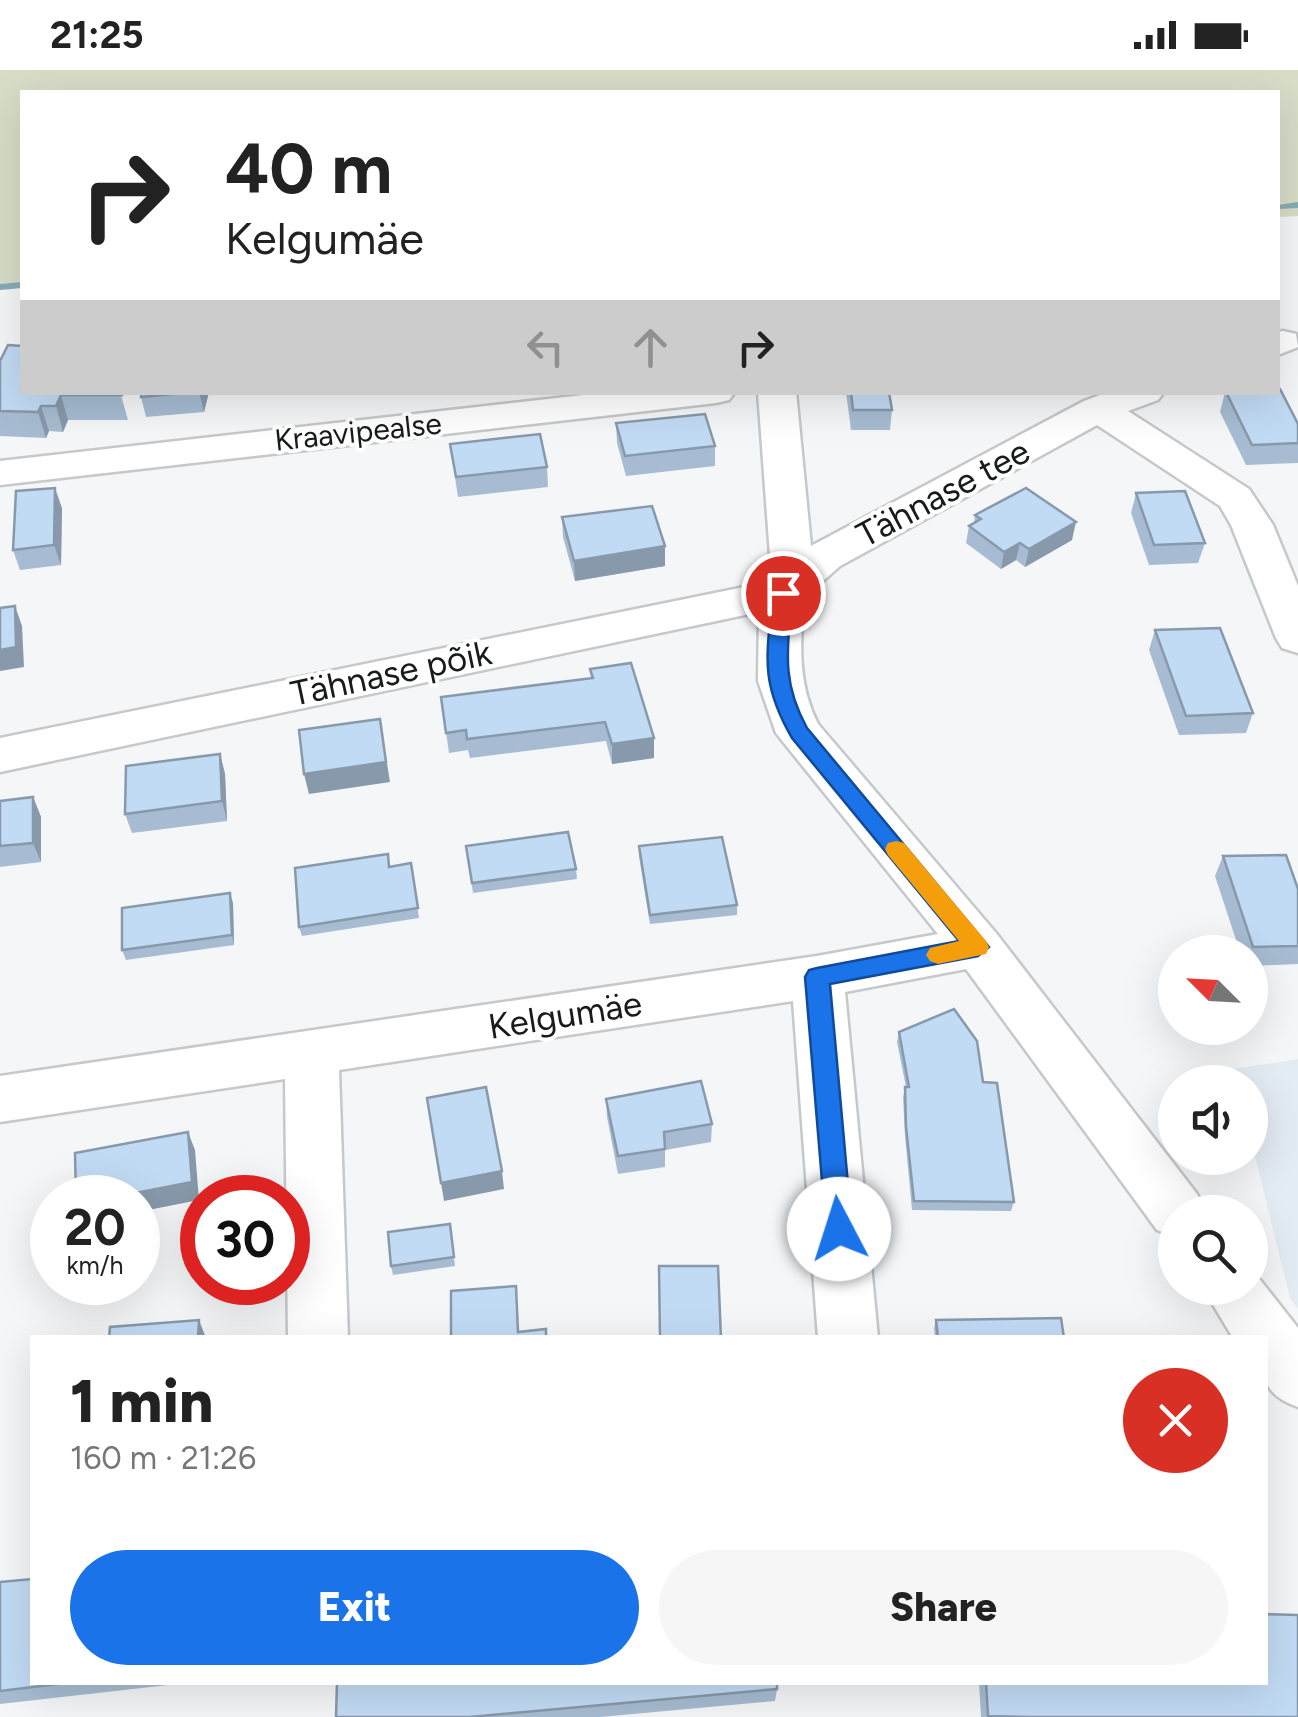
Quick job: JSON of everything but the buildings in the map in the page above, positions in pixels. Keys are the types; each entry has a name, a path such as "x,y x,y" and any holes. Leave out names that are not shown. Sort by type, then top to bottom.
{"street":[{"name":"Kraavipealse","path":"0,473 689,395"},
{"path":"777,395 790,556 776,669 782,702 799,733 978,947 1164,1195"},
{"name":"Tähnase tee","path":"783,593 825,556 1098,409 1137,395"},
{"path":"1098,409 1236,498 1252,525 1298,638"},
{"name":"Tähnase põik","path":"0,755 783,593"},
{"name":"Kelgumäe","path":"0,1100 817,977 978,947"},
{"path":"817,977 848,1335"},
{"path":"312,1053 318,1335"},
{"path":"1245,1305 1267,1335"},
{"path":"1268,1336 1298,1378"}],"shaded area":[{"path":"1298,1059 1298,1309 1290,1298 1268,1195 1265,1195 1260,1175 1268,1175 1268,1065 1260,1065"}],"green space":[{"path":"0,70 1298,70 1298,216 1280,217 1280,90 20,90 20,283 0,284"}],"waterway":[{"path":"1280,207 1298,205"},
{"path":"0,287 20,285"}],"slow traffic":[{"path":"896,849 978,947 938,955"}],"route":[{"path":"783,593 776,669 782,702 799,733 978,947 817,977 839,1229"}]}
